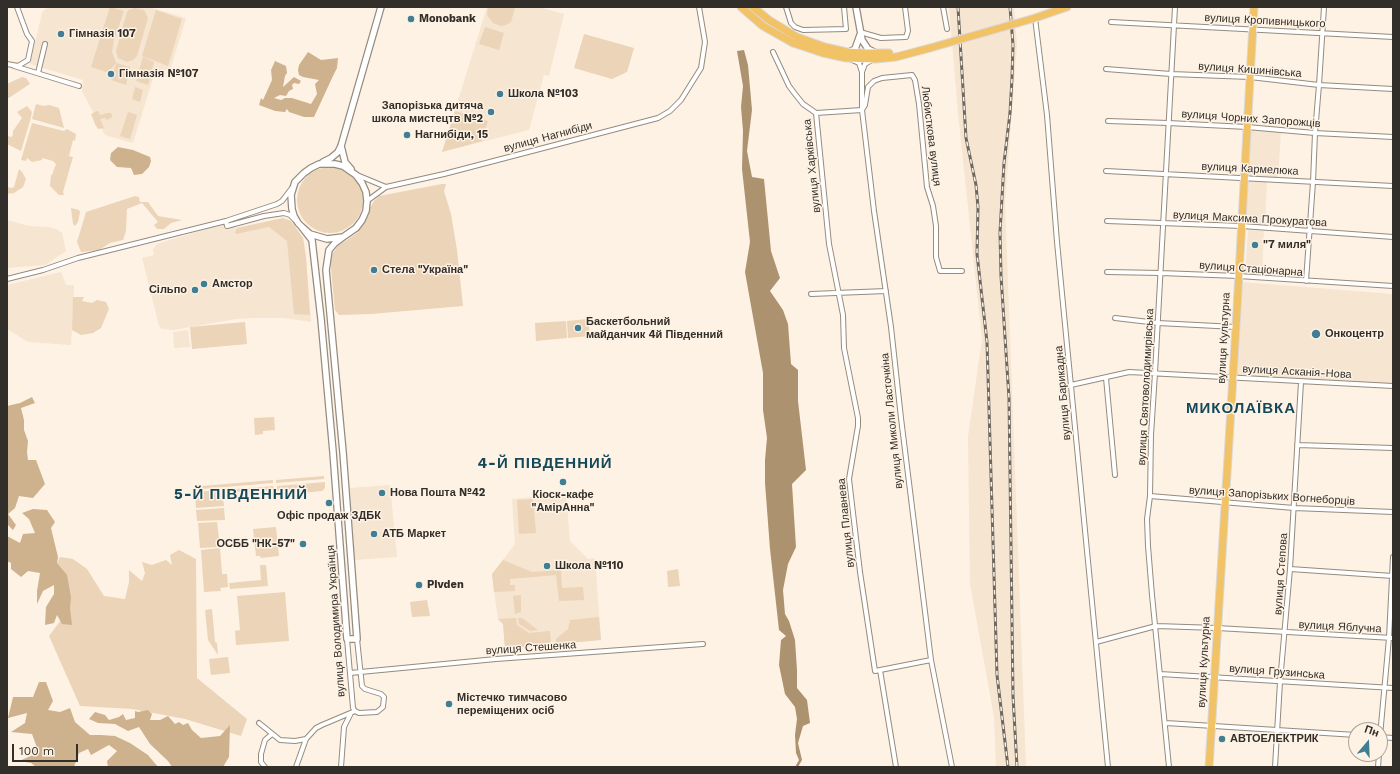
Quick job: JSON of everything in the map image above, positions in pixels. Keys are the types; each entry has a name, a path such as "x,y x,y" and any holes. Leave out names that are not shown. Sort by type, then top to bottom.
{"main road":[{"path":"741,7 763,26 793,43 823,53 877,56 930,48 1035,18 1065,7"},
{"path":"753,7 769,20 797,37 846,55"},
{"name":"вулиця Культурна","path":"1209,767 1254,7"}],"street":[{"path":"17,7 32,41 28,60 18,66 7,64 38,72 79,86"},
{"path":"227,223 282,201 304,173 331,158 338,152 381,7"},
{"name":"вулиця Нагнибіди","path":"367,202 386,187 444,174 658,118 670,111 682,100 701,68 705,42 700,7"},
{"path":"786,7 790,22 795,27 803,30 846,29 844,7"},
{"path":"856,7 862,40 868,49 877,56 865,64 862,72"},
{"path":"860,34 881,38 906,37 908,31 905,7"},
{"path":"942,7 947,29"},
{"name":"вулиця Святоволодимирівська","path":"1169,767 1148,546 1147,519 1150,496 1151,435 1175,7"},
{"path":"1306,281 1324,7"},
{"name":"вулиця Барикадна","path":"1035,18 1047,115 1071,385 1108,767"},
{"name":"вулиця Кропивницького","path":"1111,22 1393,37"},
{"path":"860,34 855,49 846,55 859,63 862,72"},
{"path":"38,72 44,44"},
{"name":"вулиця Харківська","path":"773,52 792,90 804,104 816,113 829,244 838,292"},
{"name":"вулиця Кишинівська","path":"1106,69 1171,74 1250,77 1319,85 1393,89"},
{"name":"вулиця Миколи Ласточкіна","path":"862,72 862,110 886,291 931,660 952,767"},
{"name":"Любисткова вулиця","path":"862,110 865,105 868,87 874,81 912,75 915,80 919,104 927,187 933,206 936,226 936,257 940,271 962,270"},
{"path":"816,113 862,110"},
{"name":"вулиця Чорних Запорожців","path":"1108,121 1247,127 1315,133 1393,137"},
{"path":"340,146 345,162 362,183 366,192 367,202"},
{"path":"319,164 335,164 343,166 356,175 386,187"},
{"name":"вулиця Кармелюка","path":"1106,171 1393,186"},
{"name":"вулиця Володимира Українця","path":"293,186 291,195 294,216 312,240 321,313 334,458 352,705 353,712 359,713 377,712 383,708 384,697 381,694 365,689 362,686 360,672 342,444 326,270 329,250 335,243 356,228 366,211 367,202"},
{"path":"7,279 43,270 78,258 227,223 264,216 284,213 290,215 301,226"},
{"name":"вулиця Максима Прокуратова","path":"1107,221 1242,226 1393,237"},
{"name":"вулиця Володимира Українця","path":"301,226 310,234 317,237 327,239 343,237"},
{"name":"вулиця Стаціонарна","path":"1107,272 1238,276 1393,286"},
{"path":"811,294 886,291"},
{"name":"вулиця Плавнева","path":"838,292 843,315 843,343 859,422 849,479 860,572 875,671 880,670"},
{"path":"1115,318 1158,323 1236,327"},
{"name":"вулиця Асканія-Нова","path":"1071,385 1129,372 1393,386"},
{"path":"1106,378 1115,475"},
{"name":"вулиця Степова","path":"1275,767 1280,682 1286,633 1301,382"},
{"path":"1298,445 1393,448"},
{"name":"вулиця Запорізьких Вогнеборців","path":"1150,496 1294,508 1393,512"},
{"path":"1381,722 1384,687 1391,638 1393,557"},
{"path":"1290,569 1392,576"},
{"name":"вулиця Яблучна","path":"1096,642 1156,626 1391,638"},
{"path":"347,639 357,639"},
{"name":"вулиця Стешенка","path":"350,673 503,658 703,644"},
{"path":"896,767 880,670 931,660"},
{"name":"вулиця Грузинська","path":"1160,674 1215,676 1280,682 1393,688"},
{"path":"296,767 306,739 316,728 353,712"},
{"path":"341,767 344,727 353,712"},
{"path":"1166,723 1348,734"},
{"path":"259,724 280,740 295,741 306,739"},
{"path":"265,767 261,762 261,754 264,740 272,734"}],"shaded area":[{"name":"Гімназія №107","path":"50,7 148,7 186,18 171,67 153,78 133,143 105,135 82,91 83,80 30,64 42,13"},
{"path":"110,7 124,11 114,40 112,52 116,63 106,72 91,67"},
{"name":"Школа №103","path":"487,7 539,7 564,14 549,76 544,75 529,130 442,152"},
{"path":"488,7 515,7 511,22 501,26 493,23 487,15"},
{"path":"949,7 1014,7 1017,44 1005,203 1026,767 996,767 994,717 970,584 968,437 982,339 958,113"},
{"path":"135,8 144,10 148,18 137,56 133,60 127,62 118,58 116,51 127,12"},
{"path":"156,10 182,19 168,66 142,56"},
{"path":"485,27 504,33 499,50 479,44"},
{"path":"584,34 634,48 627,72 612,79 574,68"},
{"path":"744,50 748,65 752,110 747,151 752,177 764,179 771,251 780,278 770,291 783,310 788,324 791,364 798,370 798,401 806,470 792,484 796,547 788,564 783,590 785,614 789,621 795,640 797,688 807,700 810,723 803,726 798,743 802,760 798,767 795,767 799,760 796,753 795,735 797,719 795,707 785,694 779,665 781,640 786,636 779,630 770,549 765,483 767,438 763,410 763,373 745,272 750,242 742,169 743,131 741,107 743,86 737,51"},
{"path":"308,52 321,60 338,58 337,68 314,117 304,117 289,112 287,109 285,112 275,111 259,105 261,98 263,100 272,80 271,70 275,61 286,66 287,73 283,87 294,77 301,81 299,84 294,83 292,85 293,89 289,91 286,96 280,95 274,98 281,100 285,98 292,98 311,104 317,94 315,84 319,80 303,77 299,75 298,70 299,65"},
{"path":"143,57 154,62 148,85 136,81"},
{"path":"116,63 130,67 126,85 111,80"},
{"path":"22,77 26,78 30,84 7,99 7,84"},
{"path":"135,87 143,90 140,102 132,99"},
{"path":"36,104 44,106 49,105 59,108 64,128 32,119"},
{"path":"27,106 32,112 21,151 7,144 8,136 11,137 13,135 13,131 22,118 17,112"},
{"path":"97,111 100,115 107,113 112,114 112,117 107,120 105,118 100,119 104,128 98,129 95,124 91,114"},
{"path":"455,111 488,121 482,141 442,152"},
{"path":"128,112 137,115 130,139 120,136"},
{"path":"32,123 64,131 67,129 76,134 69,156 73,157 63,192 64,195 59,195 50,186 51,175 56,164 53,161 42,158 42,160 32,162 27,158 26,161 21,160"},
{"path":"1251,129 1281,131 1278,178 1248,177"},
{"path":"118,147 133,150 150,157 151,161 149,167 142,174 134,175 131,168 117,167 110,160 111,153"},
{"path":"330,167 343,169 358,182 361,187 363,200 361,213 348,228 343,231 330,233 317,231 302,218 299,213 297,200 299,187 312,172 317,169"},
{"path":"19,169 26,179 23,187 14,193 7,194 7,187 14,187"},
{"path":"1248,180 1267,181 1265,226 1245,225"},
{"path":"446,184 444,191 451,214 457,250 463,306 371,314 339,315 335,310 330,259 338,246 357,233 368,216 374,201 379,196"},
{"path":"135,196 139,197 140,202 148,202 158,216 182,220 171,223 164,229 157,229 154,225 158,222 142,203 127,209 126,231 123,240 110,243 99,250 81,252 77,242 86,212"},
{"path":"71,208 79,210 80,212 78,222 75,226 73,224"},
{"path":"283,218 291,221 303,238 311,322 284,318 254,318 236,319 173,330 162,329 159,326 142,258 154,255 153,249 157,244 224,224 237,228"},
{"path":"283,218 291,221 303,238 306,257 310,315 294,314 287,241 269,227 235,233 237,228"},
{"path":"7,220 29,226 49,227 56,229 62,233 66,251 45,265 7,268"},
{"path":"1248,230 1264,231 1262,277 1245,275"},
{"path":"61,272 66,285 74,285 71,345 28,342 7,329 7,285"},
{"name":"Онкоцентр","path":"1241,282 1393,294 1393,384 1236,375"},
{"path":"73,297 84,297 82,301 92,303 97,300 106,302 109,309 101,328 93,333 81,335 72,330"},
{"name":"Баскетбольний майданчик 4й Південний","path":"588,319 590,336 568,338 567,321"},
{"path":"566,321 567,338 536,341 535,323"},
{"path":"245,322 247,344 192,349 190,327"},
{"path":"188,330 190,347 174,348 173,332"},
{"path":"32,397 35,403 21,408 24,420 24,430 28,441 28,460 36,460 45,484 33,498 19,496 15,508 8,514 16,525 13,530 7,524 7,406 20,403"},
{"path":"274,417 275,430 263,431 263,434 255,435 254,418"},
{"path":"324,476 324,479 276,483 276,480"},
{"path":"273,480 273,483 201,489 201,486"},
{"path":"325,482 325,488 322,491 291,494 290,490 277,491 277,486"},
{"path":"390,485 397,557 354,560 350,488"},
{"path":"273,486 274,490 263,491 263,495 250,496 249,491 229,493 229,499 225,500 224,490"},
{"path":"222,490 224,506 196,508 195,492"},
{"name":"Школа №110","path":"566,494 570,541 588,559 595,558 601,640 505,648 503,624 498,619 492,574 515,544 512,499"},
{"path":"533,499 536,533 519,534 517,500"},
{"path":"224,508 225,520 197,521 196,510"},
{"path":"33,509 47,510 55,522 51,528 58,557 57,563 67,575 71,597 70,608 72,625 62,624 57,615 54,623 45,625 46,607 54,594 54,585 43,591 37,604 37,591 40,573 28,571 21,577 11,569 11,563 7,561 7,536 20,543 23,534 35,533 29,519 22,513"},
{"path":"217,522 220,547 200,548 198,523"},
{"path":"276,527 279,556 261,558 260,556 256,556 253,529"},
{"path":"220,548 222,574 227,574 228,587 220,588 221,591 204,592 201,550"},
{"path":"179,550 196,559 197,678 247,719 241,736 185,719 132,709 80,706 49,636 70,608 57,563 60,557 73,559 87,569 104,596 125,599 129,582 129,570 142,581 145,573 142,562 152,565 166,560 172,565 170,555"},
{"path":"503,560 532,572 561,570 562,588 583,587 584,600 559,601 556,575 510,579 510,585 515,585 515,591 494,592 492,574"},
{"path":"260,565 266,565 268,586 230,589 229,583 261,580"},
{"path":"678,569 680,586 668,587 667,571"},
{"path":"285,592 289,641 236,645 235,631 240,630 237,596"},
{"path":"521,595 521,612 515,614 513,596"},
{"path":"427,600 430,616 412,617 410,602"},
{"path":"212,609 215,642 217,643 218,655 208,640 205,610"},
{"path":"599,617 601,640 556,644 556,639 568,629 570,620"},
{"path":"516,618 517,625 529,633 550,631 551,645 505,648 503,624 498,619"},
{"path":"518,618 522,618 538,630 530,631 519,624"},
{"path":"228,657 230,673 211,675 209,659"},
{"path":"39,682 46,682 53,701 48,710 60,712 70,708 75,722 90,735 115,736 130,743 148,755 158,767 108,767 107,761 117,751 109,745 91,755 88,749 79,753 74,767 36,767 31,763 19,761 33,755 36,745 32,734 11,732 25,723 27,713 8,718 13,697 33,697"},
{"path":"148,710 152,714 150,720 160,720 168,716 175,724 179,722 183,725 188,723 192,730 201,738 220,736 230,725 229,757 223,767 172,767 168,761 150,744 139,727 128,731 115,724 98,723 89,719 95,712 105,715 109,720 123,714 126,720 135,718 135,711 138,712"}],"railway":[{"path":"958,7 966,138 976,185 978,207 977,254 987,342 997,675 1008,767"},
{"path":"1010,7 1013,45 1012,78 1010,113 1004,163 1000,232 1001,276 1009,398 1013,696 1017,767"}],"place":[{"name":"Monobank","path":"411,19"},
{"name":"Гімназія 107","path":"61,34"},
{"name":"Гімназія №107","path":"111,74"},
{"name":"Школа №103","path":"500,94"},
{"name":"Запорізька дитяча школа мистецтв №2","path":"491,112"},
{"name":"Нагнибіди, 15","path":"407,135"},
{"name":"\"7 миля\"","path":"1255,245"},
{"name":"Стела \"Україна\"","path":"374,270"},
{"name":"Амстор","path":"204,284"},
{"name":"Сільпо","path":"195,290"},
{"name":"Баскетбольний майданчик 4й Південний","path":"578,328"},
{"name":"Онкоцентр","path":"1316,334"},
{"name":"Кіоск-кафе \"АмірАнна\"","path":"563,482"},
{"name":"Нова Пошта №42","path":"382,493"},
{"name":"Офіс продаж ЗДБК","path":"329,503"},
{"name":"АТБ Маркет","path":"374,534"},
{"name":"ОСББ \"НК-57\"","path":"303,544"},
{"name":"Школа №110","path":"547,566"},
{"name":"Pivden","path":"419,585"},
{"name":"Містечко тимчасово переміщених осіб","path":"449,704"},
{"name":"АВТОЕЛЕКТРИК","path":"1222,739"}],"district":[{"name":"МИКОЛАЇВКА","path":"1241,409"},
{"name":"4-Й ПІВДЕННИЙ","path":"545,464"},
{"name":"5-Й ПІВДЕННИЙ","path":"241,495"}]}
